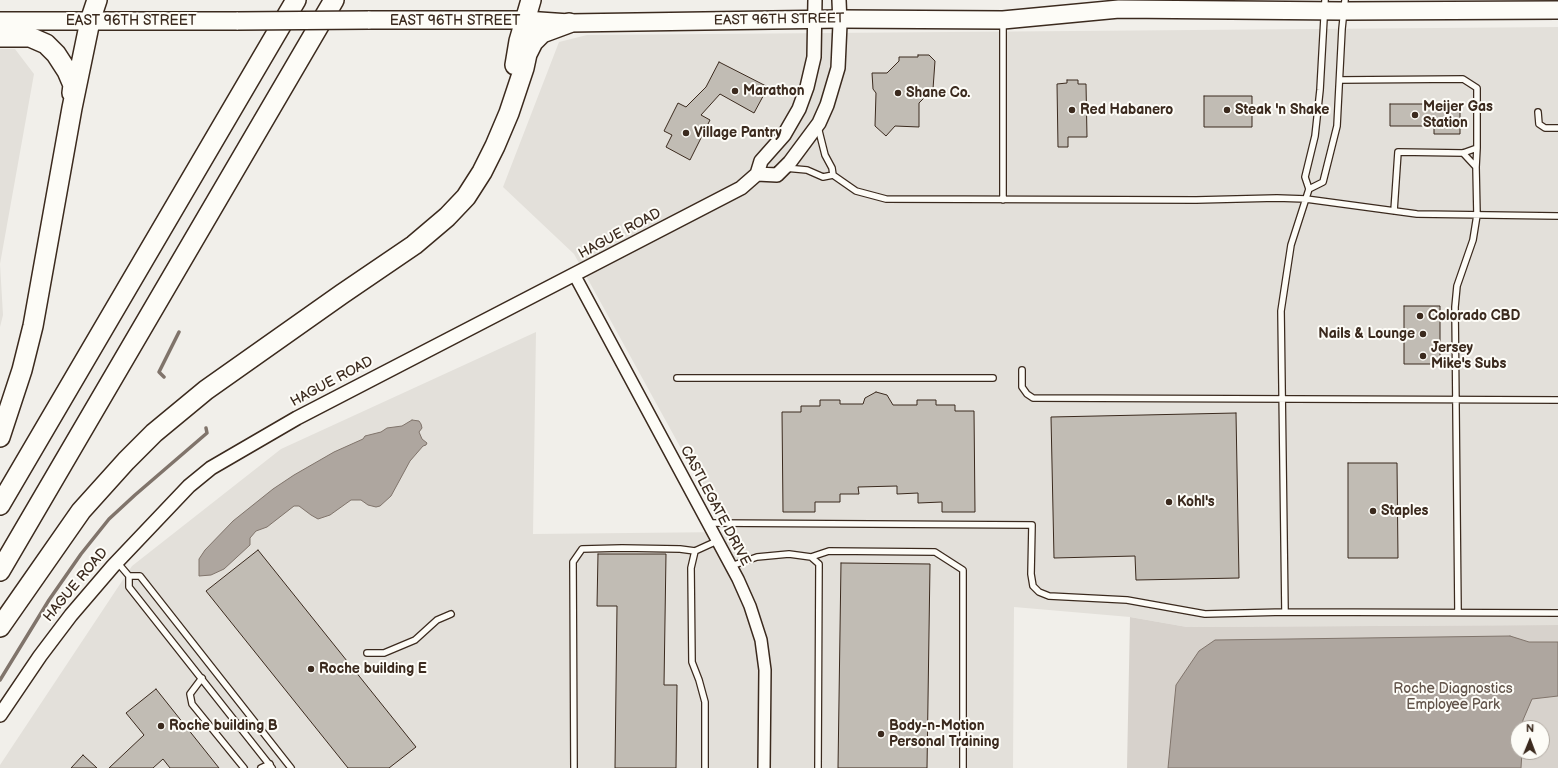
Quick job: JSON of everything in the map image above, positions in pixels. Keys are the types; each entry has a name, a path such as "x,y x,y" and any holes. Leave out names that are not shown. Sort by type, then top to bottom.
{"highway":[{"path":"0,437 22,370 33,326 72,108 90,20 97,0"},
{"path":"0,505 296,0"},
{"path":"0,571 334,0"},
{"path":"516,89 514,67 531,0"},
{"path":"0,627 81,511 126,460 154,433 206,390 414,245 452,212 466,197 482,172 508,113 524,68 527,54 533,42 542,33 569,23"},
{"path":"0,37 30,37 42,42 52,50 64,65 73,85 72,108"}],"main road":[{"name":"EAST 96TH STREET","path":"0,21 525,20 569,23 840,19 1003,20 1119,8 1325,5 1558,10"}],"street":[{"name":"HAGUE ROAD","path":"0,715 44,650 71,615 117,562 189,486 211,468 297,418 725,198 741,188 757,174 761,161 787,131 799,109 807,87 814,56 815,0"},
{"path":"757,174 777,175 818,125 827,105 837,72 840,19 839,0"},
{"name":"CASTLEGATE DRIVE","path":"575,276 731,566 750,606 761,640 764,658 764,768"}],"lane":[{"path":"1285,612 1281,399 1282,296 1291,245 1309,189 1305,177 1315,136 1325,5"},
{"path":"1309,189 1323,182 1335,138 1344,6"},
{"path":"1003,20 1003,200"},
{"path":"1340,80 1463,79 1477,88 1477,215 1474,240 1457,286 1458,612"},
{"path":"1538,112 1539,124 1546,128 1558,128"},
{"path":"818,125 825,154 832,168 833,175"},
{"path":"1394,211 1398,152 1463,153 1477,148"},
{"path":"1463,153 1476,167"},
{"path":"784,168 807,170 823,177 833,175 856,191 886,199 1196,200 1277,198 1306,199 1417,214 1558,216"},
{"path":"1022,370 1022,387 1027,394 1033,398 1558,400"},
{"path":"677,378 993,378"},
{"path":"708,523 1032,525 1033,586 1040,592 1049,596 1127,600 1205,614 1285,612 1558,613"},
{"path":"574,768 573,562 582,549 680,549 695,551 717,541"},
{"path":"695,551 691,568 692,662 705,702 705,768"},
{"path":"731,566 757,557 789,554 811,557 829,551 935,552 963,570 962,768"},
{"path":"811,557 819,564 818,768"},
{"path":"117,562 129,576 129,588 271,766 261,768"},
{"path":"129,576 140,576 290,768"},
{"path":"367,654 384,653 415,640 438,620 451,614"},
{"path":"202,678 190,694 192,704 244,768"}],"shaded area":[{"path":"1558,27 1558,625 1187,627 1130,617 1014,607 1013,768 0,768 0,765 132,566 281,449 536,332 533,534 727,532 574,254 503,187 559,42 587,35"},
{"path":"0,49 15,49 34,74 0,264"},
{"path":"0,264 3,315 0,327"},
{"path":"412,420 419,421 421,424 422,428 419,432 422,439 427,443 410,461 391,496 380,506 376,507 368,505 361,500 351,500 330,515 318,519 299,506 294,506 267,527 256,531 250,538 250,545 224,569 211,575 199,576 199,559 205,550 233,521 273,489 294,475 334,452 363,439 365,436 381,432 387,428 402,426"},
{"name":"Roche Diagnostics Employee Park","path":"1510,636 1529,642 1558,642 1558,696 1532,699 1523,720 1510,720 1510,760 1522,760 1521,768 1168,768 1176,685 1199,651 1215,640"}],"green space":[{"name":"Roche Diagnostics Employee Park","path":"1130,617 1187,627 1558,625 1558,768 1127,768"}],"building":[{"path":"918,55 929,55 935,61 933,89 919,103 919,127 895,126 886,136 875,126 876,93 873,89 872,73 887,73 899,61 899,57 918,57"},
{"path":"719,62 768,87 754,113 720,94 701,115 710,120 690,160 666,147 672,135 664,131 678,103 686,107 706,87"},
{"name":"Red Habanero","path":"1067,80 1078,80 1078,84 1086,84 1087,137 1068,137 1068,147 1058,147 1057,84 1067,83"},
{"path":"1204,96 1252,96 1252,127 1204,127"},
{"name":"Meijer Gas Station","path":"1390,104 1460,104 1460,134 1434,134 1434,126 1390,126"},
{"path":"1404,306 1440,306 1440,364 1404,364"},
{"path":"876,392 887,395 893,405 917,405 917,400 936,400 936,405 955,405 955,411 974,411 975,512 942,512 942,502 918,503 918,493 897,494 897,486 858,487 859,494 840,494 840,502 815,502 815,512 783,512 782,412 801,412 801,406 820,406 820,400 840,400 840,404 863,404 865,398"},
{"path":"1236,413 1239,578 1136,580 1135,556 1054,558 1051,417"},
{"name":"Staples","path":"1348,463 1397,463 1398,558 1348,558"},
{"name":"Roche building E","path":"258,550 416,747 389,768 348,768 206,591"},
{"path":"598,554 666,554 664,685 677,685 676,768 615,768 617,606 597,606"},
{"path":"841,563 930,564 927,768 838,768"},
{"name":"Roche building B","path":"156,689 219,768 170,768 163,759 153,768 109,768 144,735 126,713"},
{"path":"83,755 97,768 71,768"}],"waterway":[{"path":"164,377 159,372 179,332"},
{"path":"0,680 49,600 81,554 109,519 207,433 206,428"}],"place":[{"name":"Marathon","path":"735,91"},
{"name":"Shane Co.","path":"898,93"},
{"name":"Red Habanero","path":"1072,110"},
{"name":"Steak 'n Shake","path":"1227,110"},
{"name":"Meijer Gas Station","path":"1415,115"},
{"name":"Village Pantry","path":"686,133"},
{"name":"Colorado CBD","path":"1420,316"},
{"name":"Nails & Lounge","path":"1423,334"},
{"name":"Jersey Mike's Subs","path":"1423,356"},
{"name":"Kohl's","path":"1169,502"},
{"name":"Staples","path":"1373,511"},
{"name":"Roche building E","path":"311,669"},
{"name":"Roche building B","path":"161,726"},
{"name":"Body-n-Motion Personal Training","path":"881,734"}]}
